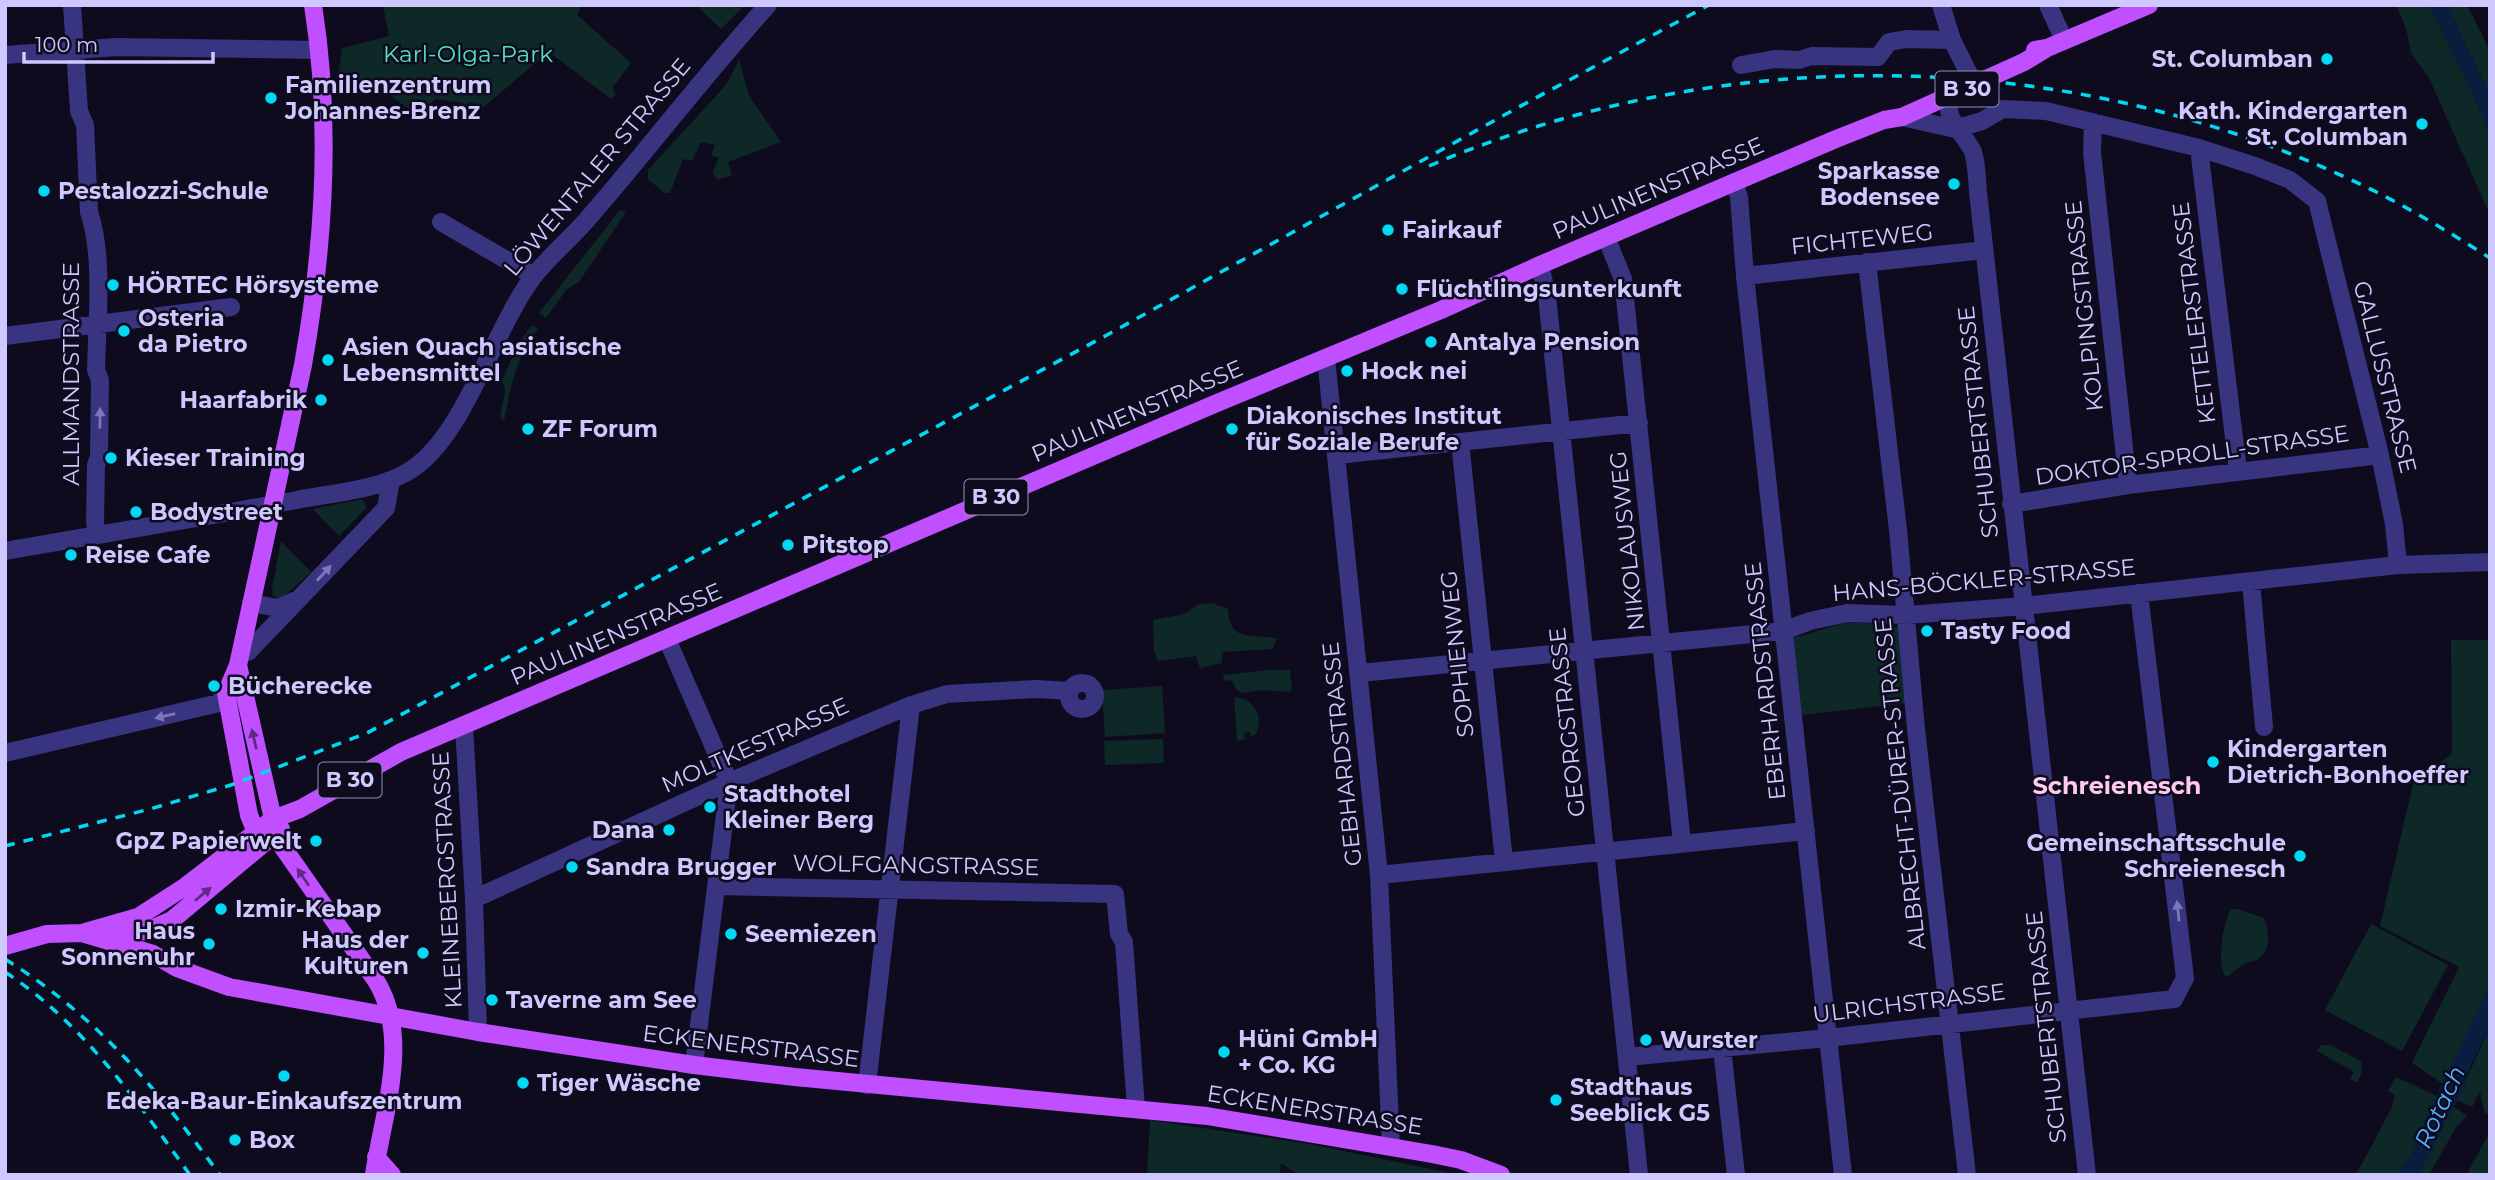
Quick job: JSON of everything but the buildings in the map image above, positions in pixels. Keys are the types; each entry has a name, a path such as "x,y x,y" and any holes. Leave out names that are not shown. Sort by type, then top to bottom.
{"main road":[{"path":"256,832 249,814 226,693 239,659 303,365 317,268 323,174 313,5"},
{"name":"PAULINENSTRASSE","path":"82,933 114,935 147,930 172,920 274,827 300,809 401,752 1734,182 1884,120 1902,117 2024,62 2064,40 2149,5"},
{"name":"PAULINENSTRASSE","path":"1884,120 1897,109 2019,54 2047,48"},
{"path":"239,659 274,827 375,979 383,992 391,1017 394,1035 391,1070 375,1166 392,1175"},
{"path":"82,933 138,917 167,899 256,832 274,827"},
{"path":"153,954 148,924 167,899"},
{"name":"ECKENERSTRASSE","path":"5,946 47,934 82,933 153,954 177,968 229,987 478,1032 694,1065 867,1085 1207,1116 1461,1160 1501,1175"}],"street":[{"name":"ALLMANDSTRASSE","path":"72,5 79,111 85,125 89,212 94,226 98,288 96,370 100,380 99,457 96,465 94,522 97,535"},
{"name":"LÖWENTALER STRASSE","path":"391,481 412,470 432,451 452,425 517,302 534,276 591,216 723,55 768,5"},
{"path":"1941,5 1952,40 1970,76"},
{"path":"2048,5 2064,40"},
{"path":"1741,65 1775,59 1799,60 1812,56 1878,57 1889,42 1906,39 1952,40"},
{"path":"5,55 117,47 317,50"},
{"path":"1955,129 1950,102 1956,93"},
{"path":"1902,117 1955,129 1982,121 2003,108 2046,111 2199,148"},
{"name":"KOLPINGSTRASSE","path":"2093,122 2092,152 2128,485"},
{"name":"SCHUBERTSTRASSE","path":"1955,129 1972,151 2087,1175"},
{"name":"GALLUSSTRASSE","path":"2199,148 2290,180 2317,201 2379,455 2394,524 2398,565"},
{"name":"KETTELERSTRASSE","path":"2199,148 2238,471"},
{"name":"EBERHARDSTRASSE","path":"1734,182 1739,197 1745,276 1843,1175"},
{"path":"441,222 534,276"},
{"name":"NIKOLAUSWEG","path":"1606,237 1623,279 1682,843"},
{"name":"FICHTEWEG","path":"1745,276 1984,250"},
{"name":"ALBRECHT-DÜRER-STRASSE","path":"1867,262 1907,615 1916,729 1967,1175"},
{"name":"GEORGSTRASSE","path":"1540,265 1547,296 1639,1175"},
{"path":"5,336 232,307"},
{"name":"GEBHARDSTRASSE","path":"1326,358 1379,875 1391,1147"},
{"path":"1336,455 1639,423"},
{"name":"SOPHIENWEG","path":"1460,442 1504,861"},
{"name":"DOKTOR-SPROLL-STRASSE","path":"2011,504 2128,485 2379,455"},
{"path":"5,551 391,481 386,508 239,659"},
{"name":"HANS-BÖCKLER-STRASSE","path":"1360,673 1783,631 1810,621 1847,613 1907,615 2024,606 2398,565 2490,562"},
{"path":"2251,582 2264,727"},
{"name":"ULRICHSTRASSE","path":"1626,1057 1828,1038 2174,999 2185,978 2139,593"},
{"path":"251,603 278,608 302,597"},
{"path":"667,639 729,782 694,1065"},
{"name":"MOLTKESTRASSE","path":"474,899 729,782 911,705 947,694 1036,689 1070,691"},
{"path":"5,754 219,703 226,693"},
{"path":"867,1085 911,705"},
{"name":"KLEINEBERGSTRASSE","path":"464,726 478,1032"},
{"path":"1379,875 1806,831"},
{"name":"WOLFGANGSTRASSE","path":"716,886 1115,894 1119,934 1124,942 1136,1108"},
{"path":"1722,1048 1736,1175"}],"green space":[{"name":"Karl-Olga-Park","path":"383,5 582,5 577,15 631,63 612,88 616,95 611,99 549,52 481,109 472,102 467,106 435,99 418,116 382,89 337,82 342,48 389,36"},
{"path":"696,5 745,5 721,29"},
{"path":"2396,5 2429,5 2473,94 2490,136 2490,215 2429,78 2411,53 2406,28"},
{"path":"2447,5 2467,5 2490,51 2490,95"},
{"path":"739,60 749,96 781,142 728,162 732,175 717,180 713,171 719,158 711,155 715,145 701,142 692,161 683,159 670,193 664,193 648,179 648,170 726,85"},
{"path":"620,210 626,212 579,282 567,289 546,318 539,313"},
{"path":"532,325 538,329 519,362 504,421 500,417 505,390 502,380 520,341"},
{"path":"362,500 367,507 339,536 313,509"},
{"path":"281,541 311,572 281,599 273,596 272,589"},
{"path":"1212,603 1228,609 1229,620 1238,632 1277,639 1272,649 1222,652 1222,663 1200,668 1196,656 1158,661 1154,651 1153,620 1184,614 1197,605"},
{"path":"1843,623 1900,627 1908,703 1801,715 1791,637"},
{"path":"2451,640 2490,640 2490,985 2443,1084 2412,1063 2459,967 2380,926 2414,780 2452,754"},
{"path":"1291,670 1290,692 1263,690 1242,693 1232,681 1224,680 1223,675"},
{"path":"1162,686 1165,733 1105,737 1102,690"},
{"path":"1234,697 1252,705 1259,722 1255,735 1250,737 1250,732 1244,733 1244,738 1249,738 1237,741"},
{"path":"1163,739 1164,763 1105,765 1104,741"},
{"path":"2231,909 2264,918 2268,938 2261,957 2242,965 2226,977 2221,963 2222,943 2225,923"},
{"path":"2371,924 2448,965 2402,1051 2325,1010"},
{"path":"2490,1027 2490,1115 2484,1112 2480,1091 2472,1107 2457,1100"},
{"path":"2321,1045 2330,1045 2361,1061 2362,1072 2357,1083 2350,1079 2354,1072 2317,1051"},
{"path":"2396,1077 2437,1096 2412,1153 2398,1175 2356,1175 2392,1107 2395,1095 2388,1091"},
{"path":"2453,1106 2467,1116 2455,1129 2429,1175 2418,1175"},
{"path":"1150,1120 1309,1144 1460,1175 1299,1175 1281,1163 1280,1175 1147,1175"},
{"path":"2490,1132 2490,1175 2466,1175"}],"water":[{"path":"2429,5 2447,5 2490,95 2490,136 2473,94"},
{"name":"Rotach","path":"2490,985 2490,1027 2471,1065 2461,1094 2418,1175 2398,1175 2412,1153 2425,1119"}],"railway":[{"path":"5,846 231,785 367,733 1107,335 1709,5"},
{"path":"1429,166 1540,125 1655,97 1772,80 1890,76 2008,83 2125,103 2239,135 2349,179 2421,216 2490,258"},
{"path":"5,959 69,1005 123,1056 172,1112 220,1175"},
{"path":"5,972 33,992 84,1039 128,1091 190,1175"}],"place":[{"name":"St. Columban","path":"2327,59"},
{"name":"Familienzentrum Johannes-Brenz","path":"271,98"},
{"name":"Kath. Kindergarten St. Columban","path":"2422,124"},
{"name":"Sparkasse Bodensee","path":"1954,184"},
{"name":"Pestalozzi-Schule","path":"44,191"},
{"name":"Fairkauf","path":"1388,230"},
{"name":"HÖRTEC Hörsysteme","path":"113,285"},
{"name":"Flüchtlingsunterkunft","path":"1402,289"},
{"name":"Osteria da Pietro","path":"124,331"},
{"name":"Antalya Pension","path":"1431,342"},
{"name":"Asien Quach asiatische Lebensmittel","path":"328,360"},
{"name":"Hock nei","path":"1347,371"},
{"name":"Haarfabrik","path":"321,400"},
{"name":"ZF Forum","path":"528,429"},
{"name":"Diakonisches Institut für Soziale Berufe","path":"1232,429"},
{"name":"Kieser Training","path":"111,458"},
{"name":"Bodystreet","path":"136,512"},
{"name":"Pitstop","path":"788,545"},
{"name":"Reise Cafe","path":"71,555"},
{"name":"Tasty Food","path":"1927,631"},
{"name":"Bücherecke","path":"214,686"},
{"name":"Kindergarten Dietrich-Bonhoeffer","path":"2213,762"},
{"name":"Stadthotel Kleiner Berg","path":"710,807"},
{"name":"Dana","path":"669,830"},
{"name":"GpZ Papierwelt","path":"316,841"},
{"name":"Gemeinschaftsschule Schreienesch","path":"2300,856"},
{"name":"Sandra Brugger","path":"572,867"},
{"name":"Izmir-Kebap","path":"221,909"},
{"name":"Seemiezen","path":"731,934"},
{"name":"Haus Sonnenuhr","path":"209,944"},
{"name":"Haus der Kulturen","path":"423,953"},
{"name":"Taverne am See","path":"492,1000"},
{"name":"Wurster","path":"1646,1040"},
{"name":"Hüni GmbH + Co. KG","path":"1224,1052"},
{"name":"Edeka-Baur-Einkaufszentrum","path":"284,1076"},
{"name":"Tiger Wäsche","path":"523,1083"},
{"name":"Stadthaus Seeblick G5","path":"1556,1100"},
{"name":"Box","path":"235,1140"}],"district":[{"name":"Schreienesch","path":"2117,786"}]}
